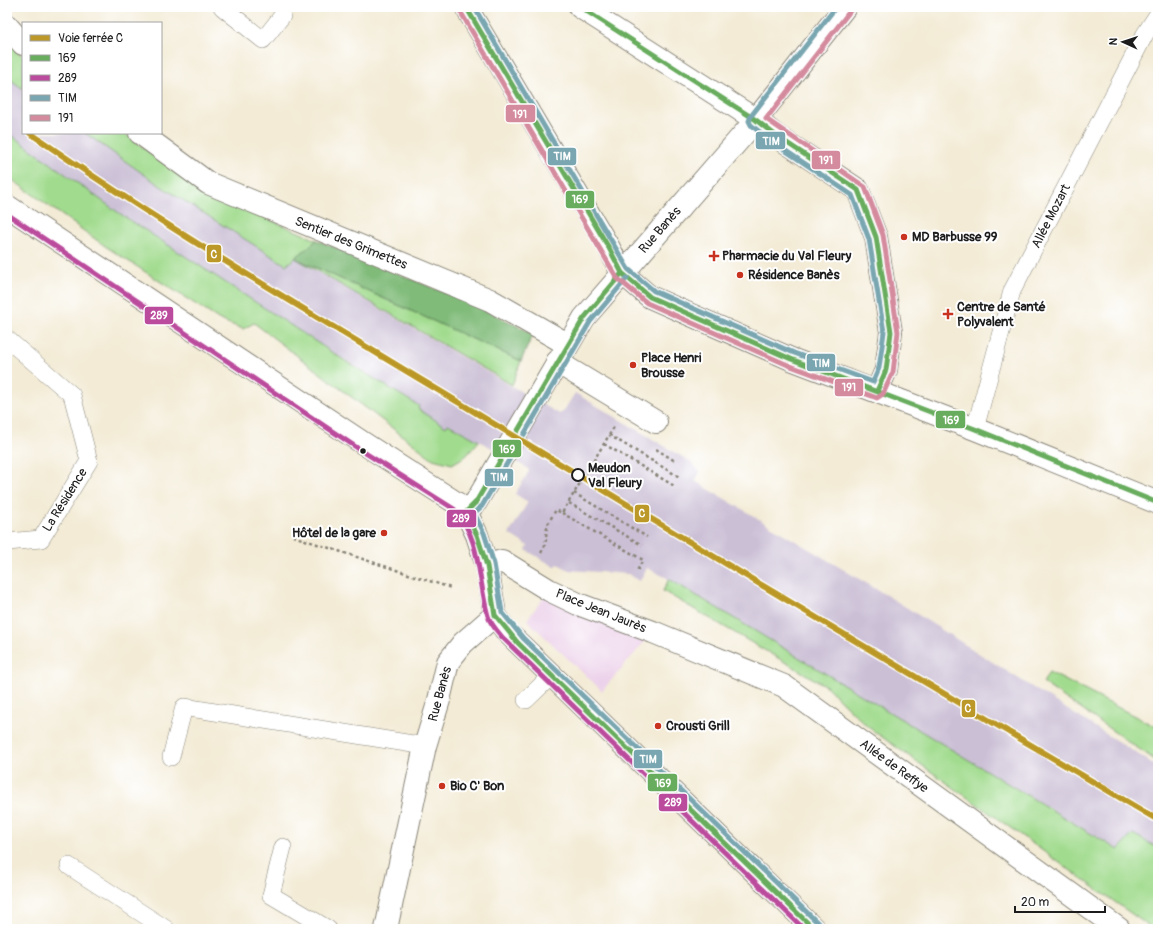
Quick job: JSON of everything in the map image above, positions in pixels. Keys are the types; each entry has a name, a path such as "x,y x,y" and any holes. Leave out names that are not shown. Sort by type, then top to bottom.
{"street":[{"path":"466,7 622,272 650,297 791,359 975,429 1158,503"},
{"path":"580,7 756,120 775,135 858,190 876,237 891,332 886,370 877,391"},
{"name":"Rue Banès","path":"466,512 476,502 495,472 562,353 584,318 622,272 756,120 845,7"},
{"path":"7,26 22,43"},
{"name":"Sentier des Grimettes","path":"141,134 208,183 490,300 656,422"},
{"path":"7,206 356,439 446,495 466,512 477,535 487,566 495,615 518,643 814,929"},
{"name":"Place Jean Jaurès","path":"487,566 502,561 549,590 578,604 653,632"},
{"name":"Rue Banès","path":"386,929 425,746 445,702 448,662 453,653 495,615"},
{"name":"Allée de Reffye","path":"653,632 784,686 1119,929"}],"lane":[{"path":"222,7 263,40 282,16"},
{"name":"Allée Mozart","path":"975,429 1012,291 1145,34 1158,14"},
{"name":"La Résidence","path":"7,339 72,395 89,461 41,539 7,542"},
{"path":"526,700 551,676"},
{"path":"171,757 184,707 425,746"},
{"path":"283,847 271,895 328,929"},
{"path":"69,866 166,929"}],"path":[{"path":"562,513 616,425"},
{"path":"609,435 681,478"},
{"path":"604,444 676,487"},
{"path":"574,493 647,537"},
{"path":"569,503 642,545"},
{"path":"539,557 547,543 547,527 556,510 643,560 637,571"},
{"path":"292,536 451,588"}],"shaded area":[{"path":"7,64 22,75 22,134 103,134 129,153 309,267 559,414 563,412 575,393 691,462 700,472 695,481 901,604 1158,767 1158,777 1155,787 1158,788 1158,848 1133,834 1119,850 669,579 647,568 640,581 628,574 569,570 558,564 555,567 526,550 528,546 509,534 528,502 515,494 529,471 527,468 449,424 446,427 417,409 419,406 7,149"},
{"path":"549,590 653,632 602,691 527,620"}],"green space":[{"path":"7,39 22,56 22,88 7,77"},
{"path":"7,132 119,213 347,362 419,406 418,409 446,427 448,424 479,441 466,456 452,464 433,459 254,323 243,329 220,320 105,246 7,176"},
{"path":"86,134 125,134 202,191 317,240 286,265 162,187"},
{"path":"317,240 488,311 533,334 521,361 295,258"},
{"path":"295,258 521,361 512,385"},
{"path":"669,579 1118,850 1133,834 1158,848 1158,929 1153,929 868,727 826,686 663,591"},
{"path":"1049,672 1158,728 1158,762 1043,683"}],"rail line":[{"name":"C","path":"31,134 190,239 299,306 723,562 1158,820"}],"transit line":[{"name":"169","path":"466,7 609,248 622,273 650,297 791,359 975,429 1158,503"},
{"name":"TIM","path":"474,7 628,269 654,291 794,353 873,382 879,368 884,332 869,239 852,195 771,141 751,125 749,121 751,116 836,7"},
{"name":"169","path":"580,7 756,120 775,135 858,190 876,237 891,332 886,370 877,391"},
{"name":"191","path":"460,11 617,278 647,303 788,365 877,398 883,394 893,372 898,332 883,235 865,187 766,119 850,11"},
{"name":"289","path":"7,214 359,449 454,509 463,520 474,546 488,616 500,635 804,929"},
{"name":"169","path":"622,273 584,318 476,502 466,512 477,535 487,566 495,615 518,643 814,929"},
{"name":"TIM","path":"627,278 590,322 482,506 474,513 484,533 494,564 502,612 523,638 819,924"}],"place":[{"name":"MD Barbusse 99","path":"904,237"},
{"name":"Pharmacie du Val Fleury","path":"714,256"},
{"name":"Résidence Banès","path":"740,275"},
{"name":"Centre de Santé Polyvalent","path":"948,314"},
{"name":"Place Henri Brousse","path":"633,365"},
{"name":"Meudon Val Fleury","path":"578,475"},
{"name":"Hôtel de la gare","path":"384,533"},
{"name":"Crousti Grill","path":"658,726"},
{"name":"Bio C' Bon","path":"442,786"}]}
